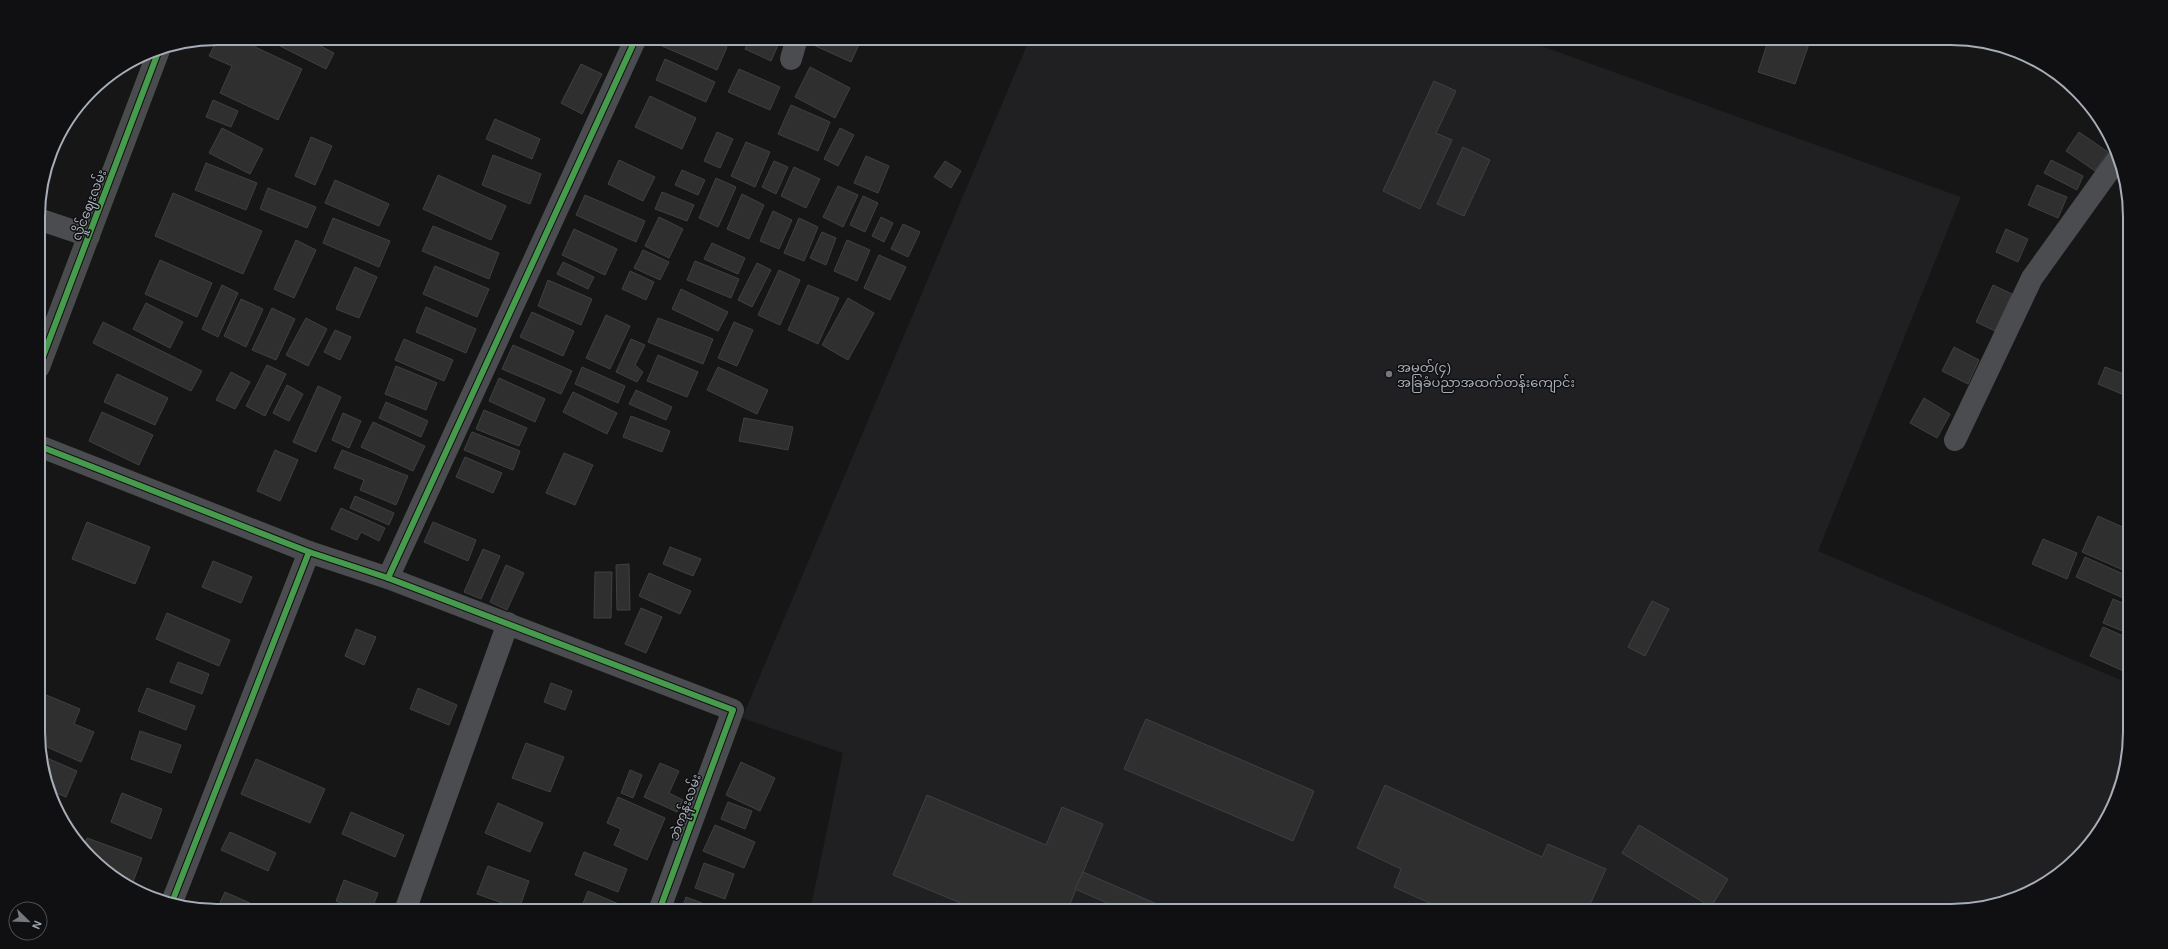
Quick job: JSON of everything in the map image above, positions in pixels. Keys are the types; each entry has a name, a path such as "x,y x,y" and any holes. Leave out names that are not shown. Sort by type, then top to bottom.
{"street":[{"path":"388,578 633,45"},
{"path":"791,59 795,45"},
{"name":"လှိုင်ဈေးလမ်း","path":"45,351 157,56"},
{"path":"1955,440 2032,278 2114,162"},
{"path":"45,221 89,236"},
{"path":"45,448 309,552 388,578 508,623 408,904"},
{"path":"173,898 309,552"},
{"name":"ဘဲကုန်းလမ်း","path":"508,623 733,710 662,904"}],"shaded area":[{"name":"အမှတ်(၄) အခြခံပညာအထက်တန်းကျောင်း","path":"1027,45 1538,45 1961,197 1818,551 2123,681 2123,743 2120,766 2110,798 2094,828 2073,854 2047,875 2037,881 2006,895 1985,901 1962,904 811,904 843,753 742,718"}],"building":[{"path":"214,45 251,45 302,69 278,120 220,93 232,66 209,56"},
{"path":"278,45 319,45 334,53 326,69"},
{"path":"660,45 722,45 727,47 717,70"},
{"path":"747,45 778,45 771,61 745,49"},
{"path":"813,45 859,45 851,62"},
{"path":"1767,45 1809,45 1795,84 1758,72"},
{"path":"665,59 715,82 706,102 656,80"},
{"path":"581,64 602,74 582,114 561,103"},
{"path":"810,67 850,88 835,118 795,97"},
{"path":"739,69 780,87 770,110 728,92"},
{"path":"1434,81 1456,91 1436,133 1452,140 1420,209 1383,191"},
{"path":"650,96 696,118 682,149 635,127"},
{"path":"213,100 238,111 231,127 206,117"},
{"path":"791,105 830,122 818,151 778,134"},
{"path":"495,119 540,139 532,159 486,139"},
{"path":"222,128 263,149 250,174 209,153"},
{"path":"840,128 854,135 838,166 824,159"},
{"path":"717,132 733,139 720,168 704,161"},
{"path":"2079,132 2108,152 2095,171 2066,151"},
{"path":"311,137 332,146 315,185 295,176"},
{"path":"746,142 770,152 755,187 731,176"},
{"path":"1463,147 1490,160 1464,216 1437,204"},
{"path":"493,155 541,174 530,204 482,185"},
{"path":"866,156 889,166 878,193 854,183"},
{"path":"619,160 655,177 643,201 608,184"},
{"path":"2051,160 2083,176 2077,190 2044,173"},
{"path":"774,161 788,167 776,194 762,187"},
{"path":"945,161 961,171 951,188 934,177"},
{"path":"206,163 257,183 246,210 195,190"},
{"path":"794,167 820,179 806,208 781,196"},
{"path":"682,170 705,180 698,195 675,185"},
{"path":"438,175 506,206 491,240 423,209"},
{"path":"716,178 736,187 718,227 699,218"},
{"path":"335,180 389,204 379,226 325,203"},
{"path":"2037,185 2067,197 2058,218 2028,205"},
{"path":"838,186 858,195 843,227 823,217"},
{"path":"268,188 316,207 307,228 260,209"},
{"path":"662,192 694,205 687,221 655,209"},
{"path":"173,193 262,231 243,274 155,236"},
{"path":"742,194 764,205 749,239 727,229"},
{"path":"585,195 645,221 636,242 576,215"},
{"path":"863,196 878,203 865,232 850,225"},
{"path":"773,211 792,220 779,249 760,241"},
{"path":"659,217 683,229 669,258 645,246"},
{"path":"881,217 893,223 884,242 872,236"},
{"path":"333,218 390,241 379,267 323,243"},
{"path":"799,218 818,227 804,261 784,253"},
{"path":"903,224 920,232 908,257 891,249"},
{"path":"433,226 499,253 489,279 422,251"},
{"path":"574,229 617,249 605,275 562,255"},
{"path":"2006,229 2028,239 2018,262 1996,252"},
{"path":"822,232 836,238 826,265 810,258"},
{"path":"296,240 316,250 294,298 274,289"},
{"path":"847,240 870,250 857,281 834,271"},
{"path":"712,243 745,258 738,274 704,259"},
{"path":"643,250 669,262 660,280 634,268"},
{"path":"879,255 906,267 890,300 864,288"},
{"path":"160,260 212,283 197,317 145,294"},
{"path":"695,261 739,279 731,298 687,280"},
{"path":"563,262 594,277 588,289 557,274"},
{"path":"757,263 771,270 752,307 738,300"},
{"path":"435,266 489,289 477,317 423,294"},
{"path":"355,267 377,277 359,318 336,309"},
{"path":"779,270 800,280 780,325 758,315"},
{"path":"630,271 654,282 646,300 622,289"},
{"path":"548,280 592,299 581,325 538,306"},
{"path":"222,285 238,293 218,337 202,329"},
{"path":"808,285 839,298 818,344 788,330"},
{"path":"1993,285 2012,294 1995,331 1976,322"},
{"path":"681,289 728,312 718,331 672,309"},
{"path":"848,298 874,313 848,360 822,345"},
{"path":"241,299 263,309 246,347 224,336"},
{"path":"146,303 183,322 170,348 133,329"},
{"path":"426,307 476,329 466,353 416,332"},
{"path":"272,308 295,319 276,360 252,350"},
{"path":"532,312 574,331 563,356 520,337"},
{"path":"606,315 630,326 610,369 586,358"},
{"path":"306,318 327,329 308,366 286,355"},
{"path":"658,318 713,339 703,364 648,342"},
{"path":"103,322 202,371 191,391 93,343"},
{"path":"734,322 753,330 737,366 718,358"},
{"path":"335,330 351,337 340,360 324,352"},
{"path":"404,339 453,360 444,381 395,360"},
{"path":"631,339 645,345 635,365 643,372 637,382 616,372"},
{"path":"513,345 572,371 561,394 502,369"},
{"path":"1954,347 1979,360 1968,384 1942,371"},
{"path":"658,355 698,372 687,397 647,381"},
{"path":"267,365 286,374 265,416 246,406"},
{"path":"396,366 437,383 426,410 385,394"},
{"path":"582,367 625,386 618,403 575,384"},
{"path":"718,367 768,390 757,414 707,390"},
{"path":"2105,367 2123,374 2123,394 2098,384"},
{"path":"231,372 250,382 235,409 216,400"},
{"path":"117,374 168,398 155,425 104,402"},
{"path":"499,378 545,399 535,422 489,401"},
{"path":"287,385 303,394 289,421 273,413"},
{"path":"318,386 341,397 316,452 293,442"},
{"path":"636,390 672,407 666,420 629,404"},
{"path":"573,392 617,413 607,434 563,412"},
{"path":"1924,398 1950,414 1937,438 1910,423"},
{"path":"386,402 428,421 421,437 379,418"},
{"path":"484,410 527,428 519,446 476,429"},
{"path":"102,412 153,435 139,465 89,441"},
{"path":"343,413 361,421 349,448 332,440"},
{"path":"631,416 670,431 662,452 623,437"},
{"path":"744,418 793,427 788,450 739,441"},
{"path":"373,422 425,446 413,471 361,447"},
{"path":"472,432 520,451 513,470 464,450"},
{"path":"275,450 298,460 280,501 257,491"},
{"path":"342,450 408,476 396,505 360,490 364,480 334,468"},
{"path":"564,453 593,465 575,505 546,493"},
{"path":"465,457 502,473 493,493 456,477"},
{"path":"355,496 394,513 389,525 350,508"},
{"path":"341,508 385,528 379,541 361,532 357,540 331,529"},
{"path":"2098,516 2123,527 2123,570 2082,552"},
{"path":"87,522 150,547 135,584 72,559"},
{"path":"433,522 476,540 468,561 424,542"},
{"path":"2043,539 2077,553 2067,579 2032,564"},
{"path":"670,547 701,559 693,576 663,564"},
{"path":"483,549 500,556 481,599 464,592"},
{"path":"2085,557 2123,574 2123,598 2076,577"},
{"path":"213,561 252,577 241,603 202,587"},
{"path":"629,564 630,610 617,610 616,565"},
{"path":"506,565 524,573 507,610 490,602"},
{"path":"595,572 612,572 611,618 594,618"},
{"path":"649,573 691,591 680,614 639,596"},
{"path":"2113,599 2123,603 2123,631 2103,623"},
{"path":"1652,601 1669,609 1645,656 1628,647"},
{"path":"641,608 662,617 646,653 625,644"},
{"path":"167,613 230,640 219,666 156,639"},
{"path":"2103,627 2123,636 2123,671 2090,656"},
{"path":"356,629 376,637 364,665 345,656"},
{"path":"178,662 209,674 202,694 170,682"},
{"path":"551,683 572,691 565,710 544,702"},
{"path":"147,688 195,706 186,730 138,711"},
{"path":"418,688 457,705 449,725 410,709"},
{"path":"45,694 80,709 74,724 94,732 81,762 45,746"},
{"path":"1146,719 1314,791 1293,841 1124,769"},
{"path":"140,731 181,745 171,773 131,759"},
{"path":"526,743 564,757 550,792 512,778"},
{"path":"47,758 77,771 66,797 56,793"},
{"path":"256,759 325,789 310,823 241,794"},
{"path":"741,762 775,778 760,811 726,795"},
{"path":"660,763 679,771 669,793 683,800 677,812 644,797"},
{"path":"630,770 642,775 633,798 621,793"},
{"path":"1385,785 1542,857 1548,844 1606,869 1590,904 1432,904 1394,887 1401,869 1357,848"},
{"path":"122,793 162,809 151,839 111,822"},
{"path":"927,795 1046,845 1062,807 1103,824 1070,904 963,904 893,875"},
{"path":"618,797 665,818 647,860 614,845 621,829 607,823"},
{"path":"728,802 752,811 745,829 721,819"},
{"path":"498,803 543,823 530,852 485,833"},
{"path":"351,812 404,835 395,857 342,834"},
{"path":"715,825 755,842 744,868 703,851"},
{"path":"1639,825 1728,879 1713,904 1706,904 1622,853"},
{"path":"230,832 276,853 268,871 221,850"},
{"path":"87,838 142,858 133,882 121,875 95,854 85,842"},
{"path":"584,852 627,869 618,892 575,875"},
{"path":"704,863 734,874 725,899 695,888"},
{"path":"488,866 529,881 521,904 505,904 477,894"},
{"path":"1083,872 1157,904 1109,904 1075,889"},
{"path":"344,880 378,893 374,904 344,904 336,901"},
{"path":"588,891 619,904 583,904"},
{"path":"225,892 252,904 219,904"},
{"path":"686,897 704,904 684,904"}],"cycle path":[{"path":"388,578 633,45"},
{"path":"45,351 157,56"},
{"path":"45,448 309,552 388,578 733,710 662,904"},
{"path":"173,898 309,552"}],"place":[{"name":"အမှတ်(၄) အခြခံပညာအထက်တန်းကျောင်း","path":"1389,374"}]}
